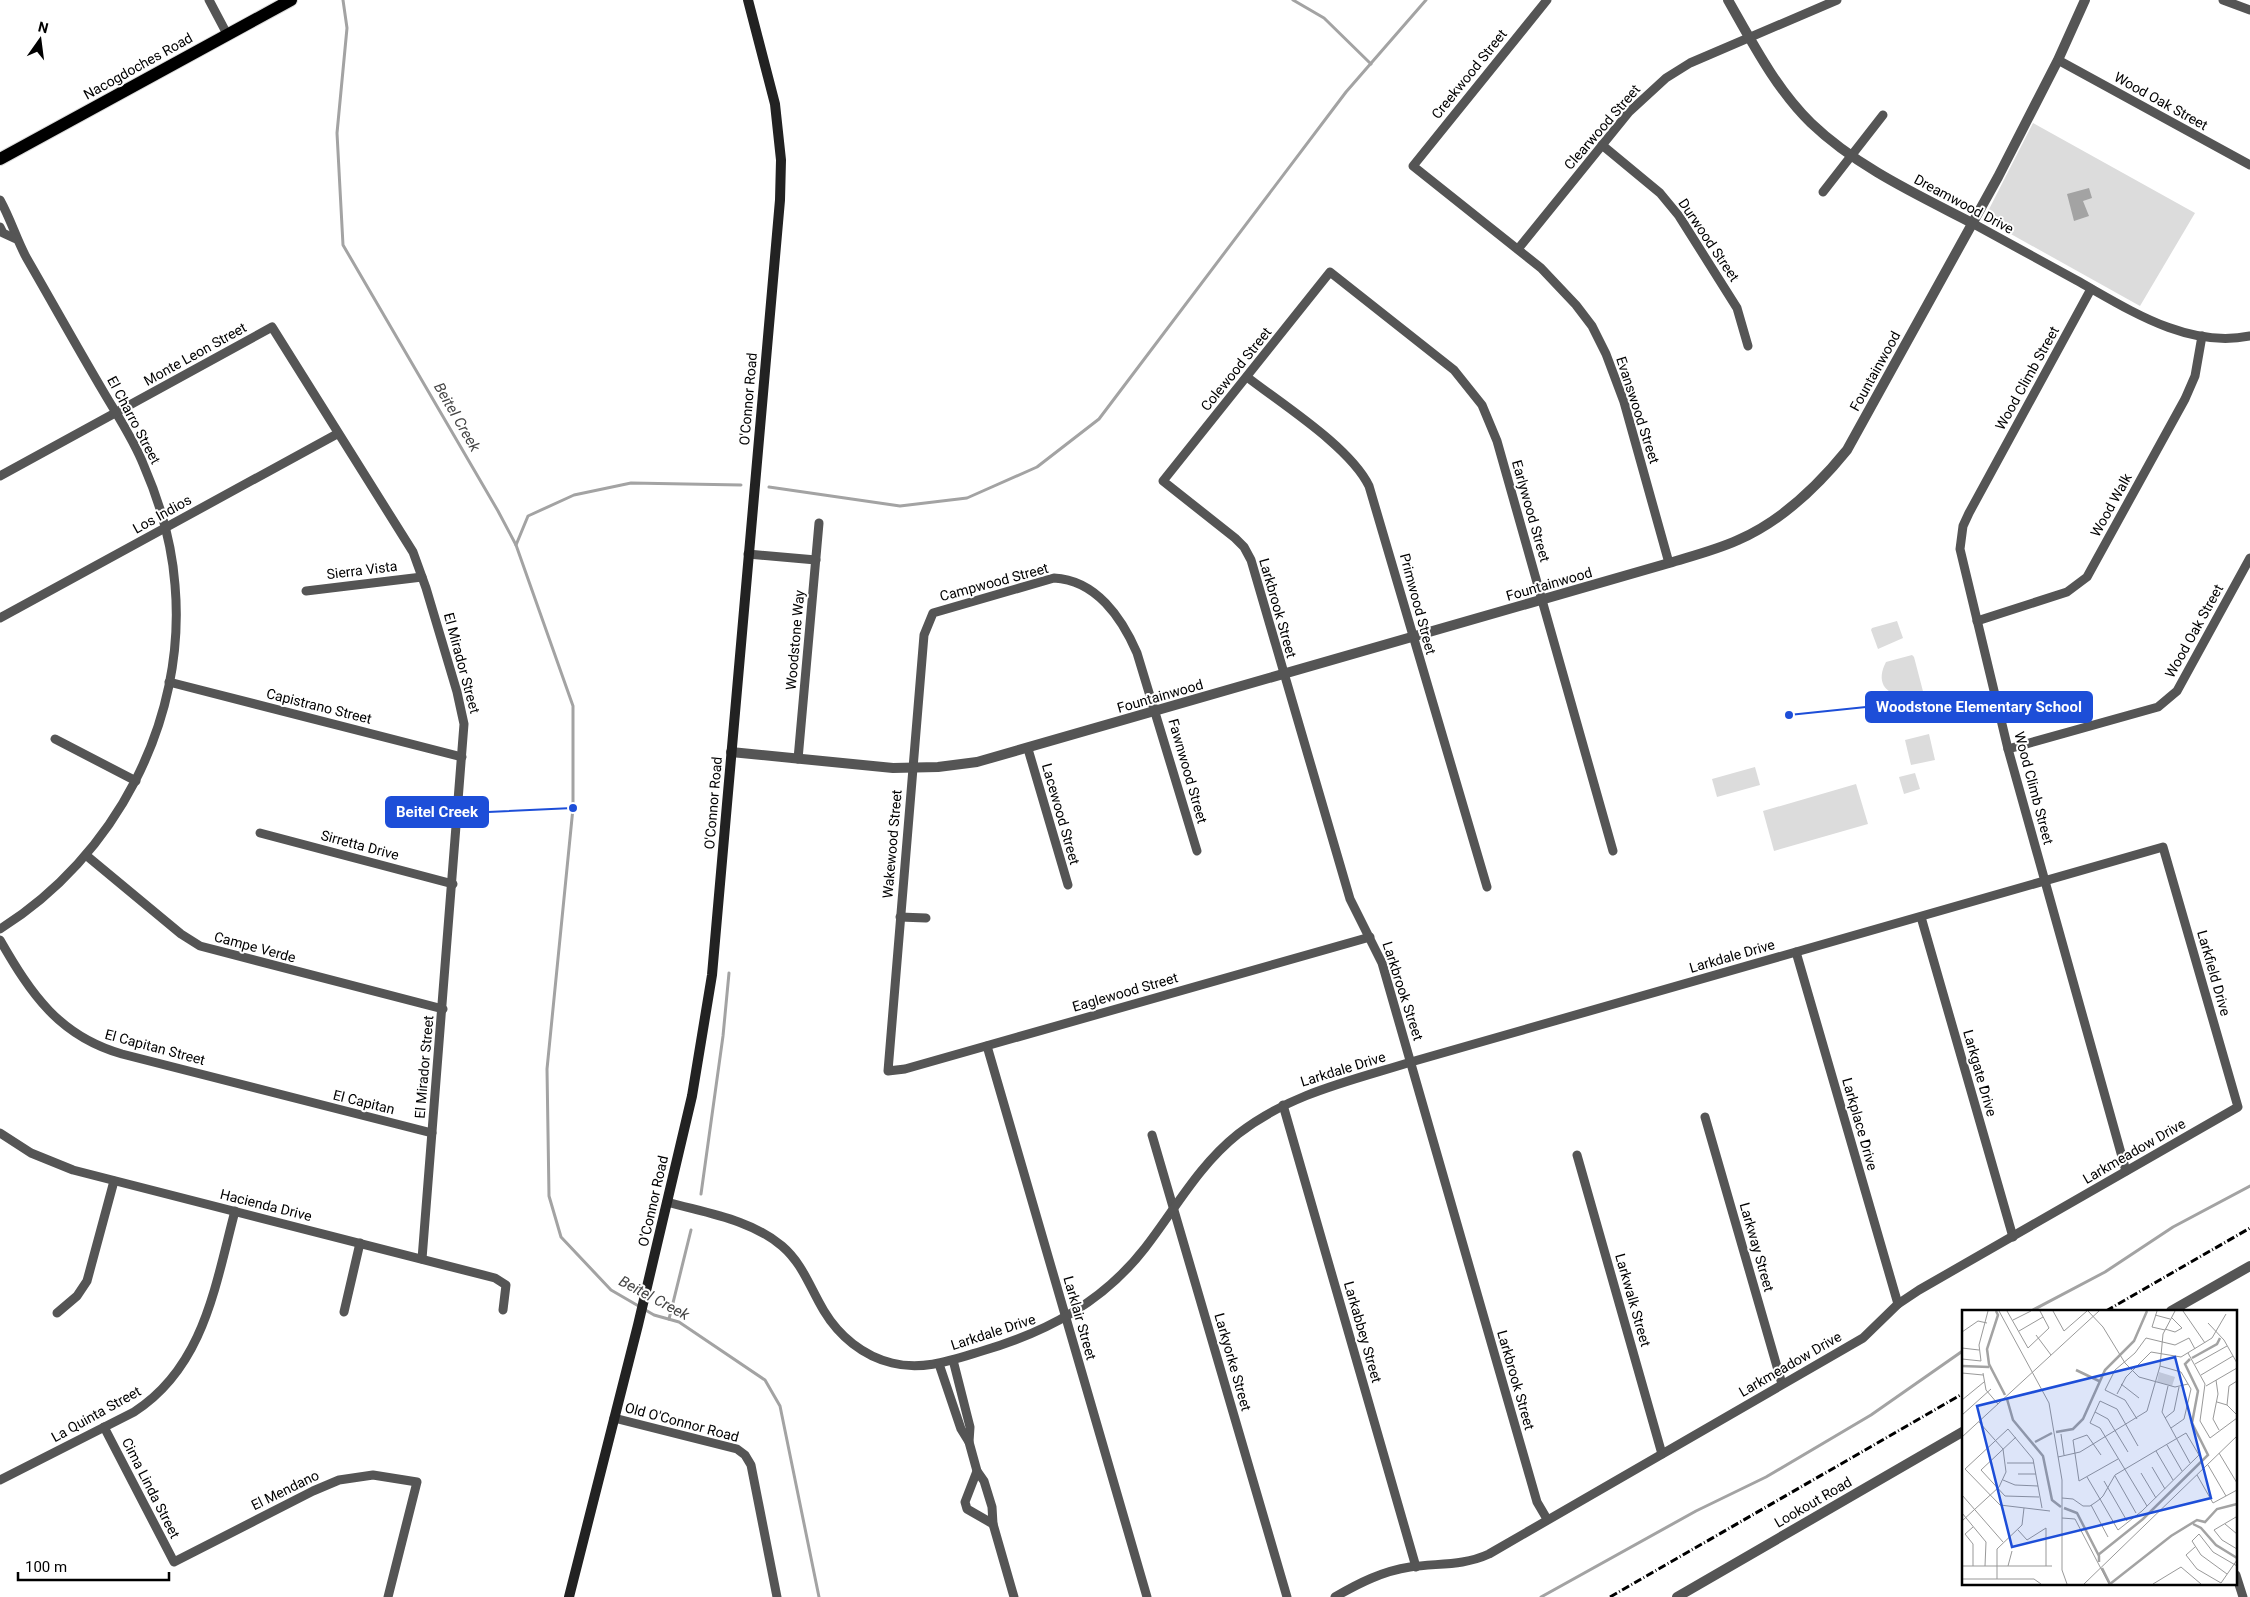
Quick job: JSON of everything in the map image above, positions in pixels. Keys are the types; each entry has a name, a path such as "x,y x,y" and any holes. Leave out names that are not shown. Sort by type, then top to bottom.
{"main road":[{"name":"Nacogdoches Road","path":"0,159 290,0"},
{"name":"O'Connor Road","path":"569,1597 656,1249 692,1096 708,1008 780,200 781,160 775,104 748,0"}],"street":[{"path":"209,0 228,34"},
{"name":"Creekwood Street","path":"1413,166 1547,0"},
{"name":"Dreamwood Drive","path":"1728,0 1770,70 1810,122 1874,171 2151,321 2202,336 2222,338 2250,336"},
{"name":"Clearwood Street","path":"1518,250 1629,112 1666,78 1690,63 1837,0"},
{"name":"Fountainwood","path":"731,752 912,768 978,762 1028,750 1283,674 1669,564 1719,548 1765,526 1799,501 1825,476 1847,450 1972,223 2058,60 2084,0"},
{"path":"2223,0 2250,10"},
{"name":"Wood Oak Street","path":"2058,60 2250,165"},
{"path":"1823,192 1883,115"},
{"name":"Durwood Street","path":"1602,145 1660,193 1679,216 1737,308 1748,346"},
{"name":"Evanswood Street","path":"1413,166 1558,283 1592,326 1606,354 1624,402 1669,564"},
{"name":"El Charro Street","path":"0,200 14,225 16,239 144,464 165,528 175,584 176,613 173,658 168,682 154,738 136,781 119,811 87,856 44,897 0,928"},
{"name":"El Charro Street","path":"0,227 3,233 16,239"},
{"name":"Colewood Street","path":"1163,481 1330,272"},
{"name":"Earlywood Street","path":"1330,272 1454,370 1482,405 1496,440 1613,851"},
{"name":"Wood Climb Street","path":"2091,289 1963,526 1960,549 2008,749 2126,1171"},
{"name":"Monte Leon Street","path":"0,476 272,327"},
{"name":"El Mirador Street","path":"272,327 337,434 405,539 422,577 463,712 464,734 453,884 422,1259"},
{"name":"Wood Walk","path":"1977,621 2067,592 2087,577 2185,399 2195,376 2202,336"},
{"name":"Primwood Street","path":"1247,377 1346,454 1362,472 1382,526 1412,638 1487,887"},
{"name":"Los Indios","path":"0,618 337,434"},
{"name":"Larkbrook Street","path":"1163,481 1244,547 1256,574 1283,674 1350,899 1382,962 1537,1502 1547,1519"},
{"name":"Woodstone Way","path":"798,759 819,523"},
{"path":"748,554 816,560"},
{"name":"Wood Oak Street","path":"2008,749 2158,707 2168,700 2177,691 2250,558"},
{"name":"Sierra Vista","path":"306,591 422,577"},
{"name":"Campwood Street","path":"929,620 933,613 940,610 1054,578 1070,580"},
{"name":"Fawnwood Street","path":"1070,580 1084,586 1101,599 1122,623 1138,653 1196,851"},
{"name":"Wakewood Street","path":"888,1071 924,635 929,620"},
{"name":"Capistrano Street","path":"168,682 462,757"},
{"path":"56,739 136,781"},
{"name":"Lacewood Street","path":"1028,750 1068,886"},
{"name":"Sirretta Drive","path":"260,833 453,884"},
{"name":"Larkdale Drive","path":"667,1202 740,1222 758,1230 782,1246 809,1279 825,1311 845,1337 862,1350 882,1360 903,1365 926,1366 938,1364 1019,1340 1066,1318 1106,1291 1127,1270 1200,1169 1250,1124 1311,1092 2163,847"},
{"name":"Larkfield Drive","path":"2163,847 2238,1107"},
{"name":"Campe Verde","path":"87,856 181,934 200,946 443,1009"},
{"path":"900,917 926,918"},
{"name":"Larkgate Drive","path":"1921,917 2013,1237"},
{"name":"Eaglewood Street","path":"888,1071 905,1069 1370,937"},
{"name":"El Capitan Street","path":"0,940 45,1008 80,1037 107,1050 288,1096"},
{"name":"Larkplace Drive","path":"1796,952 1898,1304"},
{"name":"Larklair Street","path":"987,1046 1147,1597"},
{"name":"El Capitan","path":"288,1096 432,1133"},
{"name":"Larkabbey Street","path":"1283,1105 1416,1567"},
{"name":"Larkmeadow Drive","path":"1335,1597 1370,1578 1416,1567 1450,1565 1476,1559 1863,1338 1898,1304 1919,1290 2238,1107"},
{"name":"Larkway Street","path":"1705,1117 1782,1384"},
{"name":"Hacienda Drive","path":"1,1135 50,1162 114,1181 502,1281 507,1291 503,1310"},
{"name":"Larkyorke Street","path":"1152,1135 1287,1597"},
{"name":"Larkwalk Street","path":"1577,1155 1662,1454"},
{"path":"57,1313 77,1296 87,1282 114,1181"},
{"name":"La Quinta Street","path":"0,1480 148,1403 163,1390 187,1359 204,1324 235,1211"},
{"path":"344,1312 360,1243"},
{"path":"2173,1310 2250,1266"},
{"path":"953,1360 970,1427 969,1442"},
{"path":"938,1364 961,1429 969,1442 977,1470 984,1480 992,1507 993,1524 1014,1597"},
{"name":"Old O'Connor Road","path":"614,1418 737,1448 745,1455 751,1464 777,1597"},
{"name":"Cima Linda Street","path":"104,1427 174,1562"},
{"name":"Lookout Road","path":"1677,1597 1962,1432"},
{"path":"977,1470 965,1502 967,1509 993,1524"},
{"name":"El Mendano","path":"174,1562 313,1491 339,1480 373,1475 417,1482 388,1597"},
{"path":"2238,1582 2242,1597"}],"shaded area":[{"path":"2033,123 2195,213 2140,306 1984,219"},
{"path":"2089,188 2092,198 2083,201 2089,216 2074,221 2067,194"},
{"path":"1897,621 1903,638 1878,649 1871,630 1872,628"},
{"path":"1912,655 1930,718 1914,723 1911,721 1904,696 1891,693 1882,681 1886,662"},
{"path":"1929,734 1935,760 1911,765 1905,740"},
{"path":"1755,767 1760,785 1717,797 1712,779"},
{"path":"1915,773 1920,789 1904,794 1899,777"},
{"path":"1856,784 1868,824 1774,851 1763,811"}],"waterway":[{"name":"Beitel Creek","path":"343,0 347,28 337,133 343,245 516,545 573,706 573,808 547,1069 549,1196 561,1237 611,1290 654,1315 679,1322 765,1380 780,1406 819,1597"},
{"path":"1293,0 1324,18 1371,64"},
{"path":"769,487 900,506 967,498 1037,467 1099,419 1346,92 1426,0"},
{"path":"516,545 528,516 574,495 631,483 741,485"},
{"path":"701,1194 723,1036 729,973"},
{"path":"2033,1310 2105,1272 2173,1227 2250,1186"},
{"path":"669,1319 691,1230"},
{"path":"1541,1597 1696,1511 1766,1477 1871,1415 1962,1351"}],"railway":[{"path":"2108,1310 2250,1228"},
{"path":"1610,1597 1962,1394"}],"place":[{"name":"Woodstone Elementary School","path":"1789,715"},
{"name":"Beitel Creek","path":"573,808"}]}
